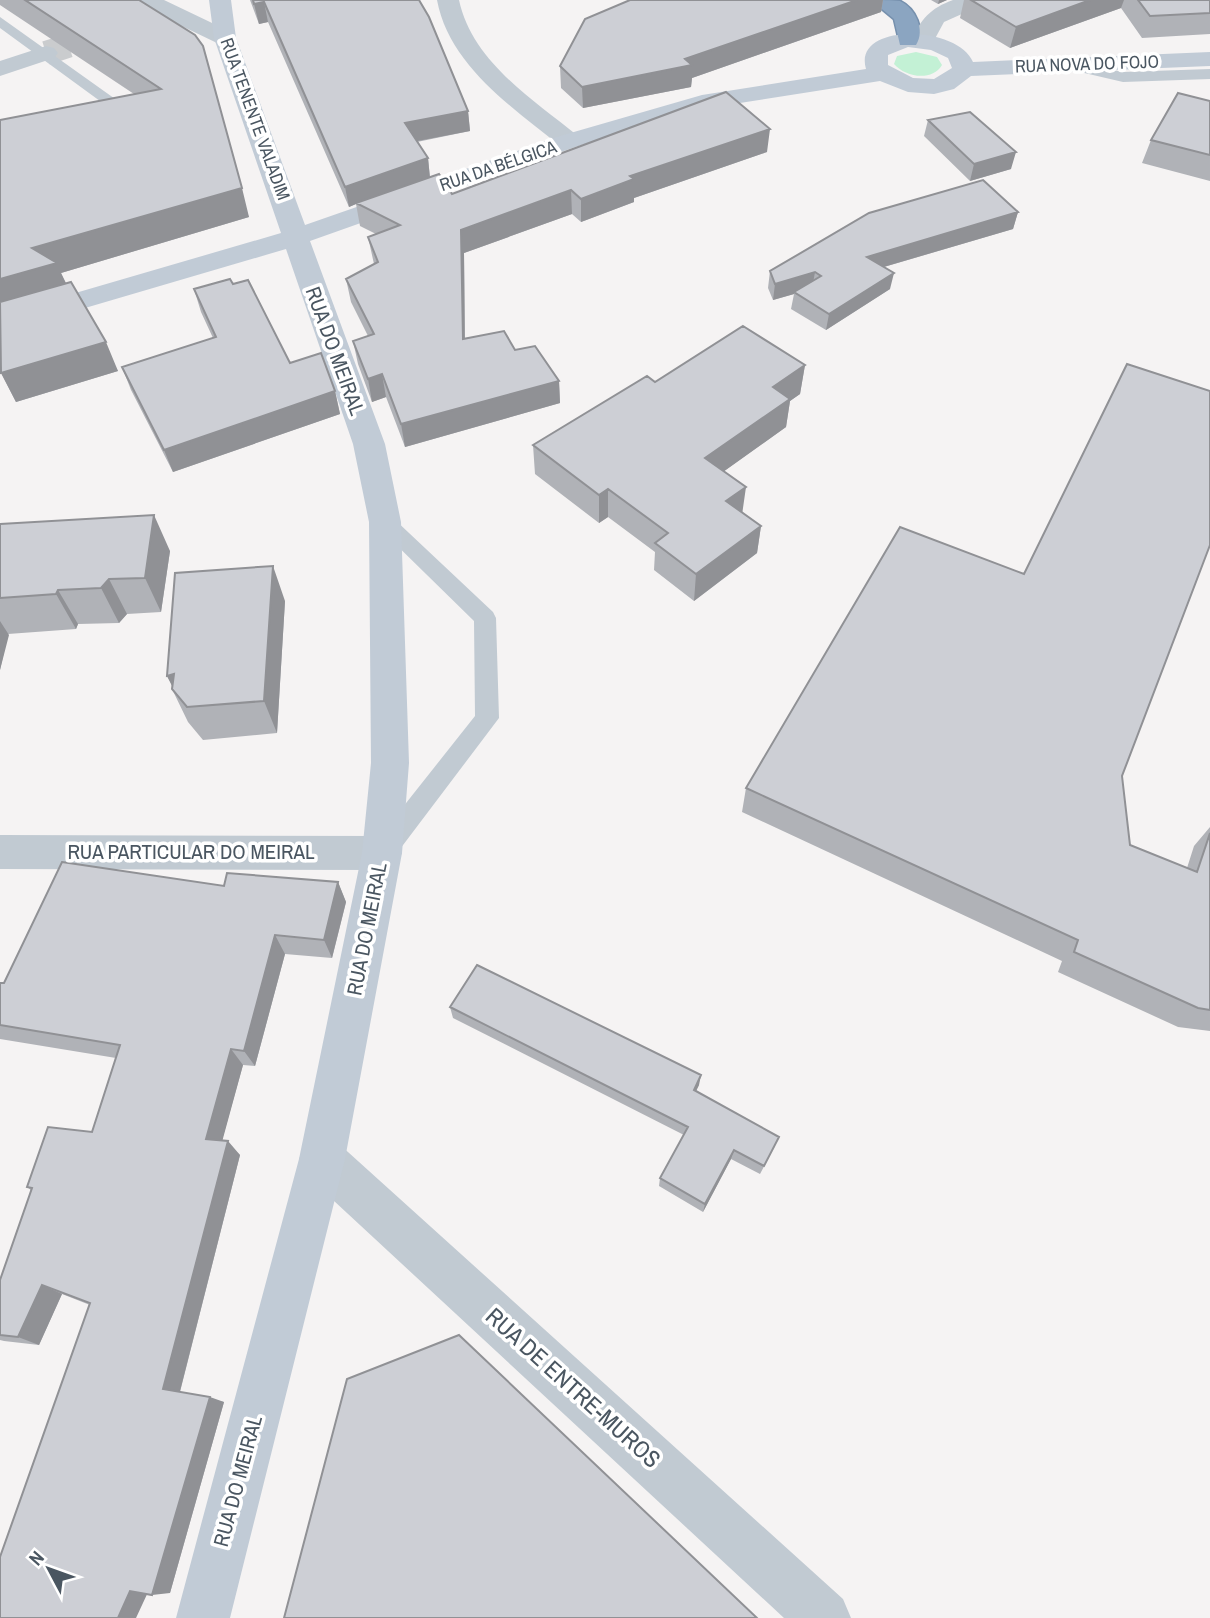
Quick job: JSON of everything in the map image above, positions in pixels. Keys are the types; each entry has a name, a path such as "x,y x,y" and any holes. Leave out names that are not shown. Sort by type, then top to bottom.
{"highway":[{"path":"882,0 907,16 916,41"}],"street":[{"path":"146,0 225,38"},
{"name":"RUA TENENTE VALADIM","path":"220,0 225,38 286,205 293,238"},
{"path":"448,0 448,13 478,64 569,141"},
{"path":"916,41 928,23 940,12 974,0"},
{"path":"916,41 949,48 958,54 964,69 951,82 923,86 901,83 883,74 876,67 877,52 895,42 916,41"},
{"path":"0,69 46,53"},
{"name":"RUA NOVA DO FOJO","path":"964,69 1210,59"},
{"name":"RUA DA BÉLGICA","path":"0,324 293,238 569,141 711,100 883,74"},
{"name":"RUA DO MEIRAL","path":"203,1618 322,1158 382,853 390,763 385,522 369,443 293,238"},
{"name":"RUA PARTICULAR DO MEIRAL","path":"0,852 382,853"},
{"name":"RUA DE ENTRE-MUROS","path":"322,1158 824,1618"}],"lane":[{"path":"0,21 120,109"},
{"path":"1068,65 1123,77 1210,74"},
{"path":"382,853 487,718 485,618 385,522"}],"green space":[{"path":"916,52 937,57 942,65 932,74 918,76 905,72 894,64 897,56"}],"building":[{"path":"25,0 139,0 195,35 203,46 242,188 32,248 57,263 0,279 0,120 161,89"},
{"path":"253,0 419,0 429,17 468,111 405,123 428,158 345,187 264,2 254,4"},
{"path":"630,0 857,0 685,59 692,65 582,87 560,66 585,19"},
{"path":"971,0 1090,0 1016,27"},
{"path":"1138,0 1210,0 1210,13 1150,16"},
{"path":"726,92 770,129 630,176 634,179 581,199 571,190 461,230 463,339 504,331 515,350 535,346 559,381 401,424 382,374 368,379 353,341 374,334 346,279 378,262 368,237 400,225 356,203 439,174 452,194"},
{"path":"1178,93 1210,101 1210,155 1151,140"},
{"path":"970,112 1016,152 974,164 928,120"},
{"path":"983,180 1018,212 867,257 894,273 829,314 794,292 821,276 815,272 775,284 770,271 869,213"},
{"path":"230,279 233,284 248,280 290,363 321,353 335,391 164,450 122,367 216,337 194,289"},
{"path":"71,282 106,342 1,373 0,302"},
{"path":"743,326 805,365 773,387 790,399 705,458 746,487 726,501 761,526 696,574 655,543 668,533 608,489 599,495 533,445 647,376 655,382"},
{"path":"1127,364 1210,391 1210,545 1122,776 1130,845 1197,872 1210,833 1210,1010 1198,1008 1074,952 1078,940 746,788 900,527 1024,574"},
{"path":"154,515 145,578 109,579 101,588 58,590 56,594 0,598 0,524"},
{"path":"273,566 264,701 187,707 172,689 174,674 167,676 175,573"},
{"path":"62,862 224,886 227,873 338,882 324,940 275,935 244,1051 231,1049 206,1139 228,1141 163,1389 210,1397 152,1595 130,1591 118,1618 0,1618 0,1557 90,1303 42,1285 18,1337 0,1335 0,1280 32,1188 27,1187 48,1127 92,1132 120,1045 0,1025 0,983 4,983"},
{"path":"477,965 701,1075 694,1090 779,1137 764,1166 734,1150 705,1204 660,1178 688,1127 450,1007"},
{"path":"459,1335 757,1618 284,1618 347,1379"}],"tunnel":[{"path":"46,53 114,31"}]}
